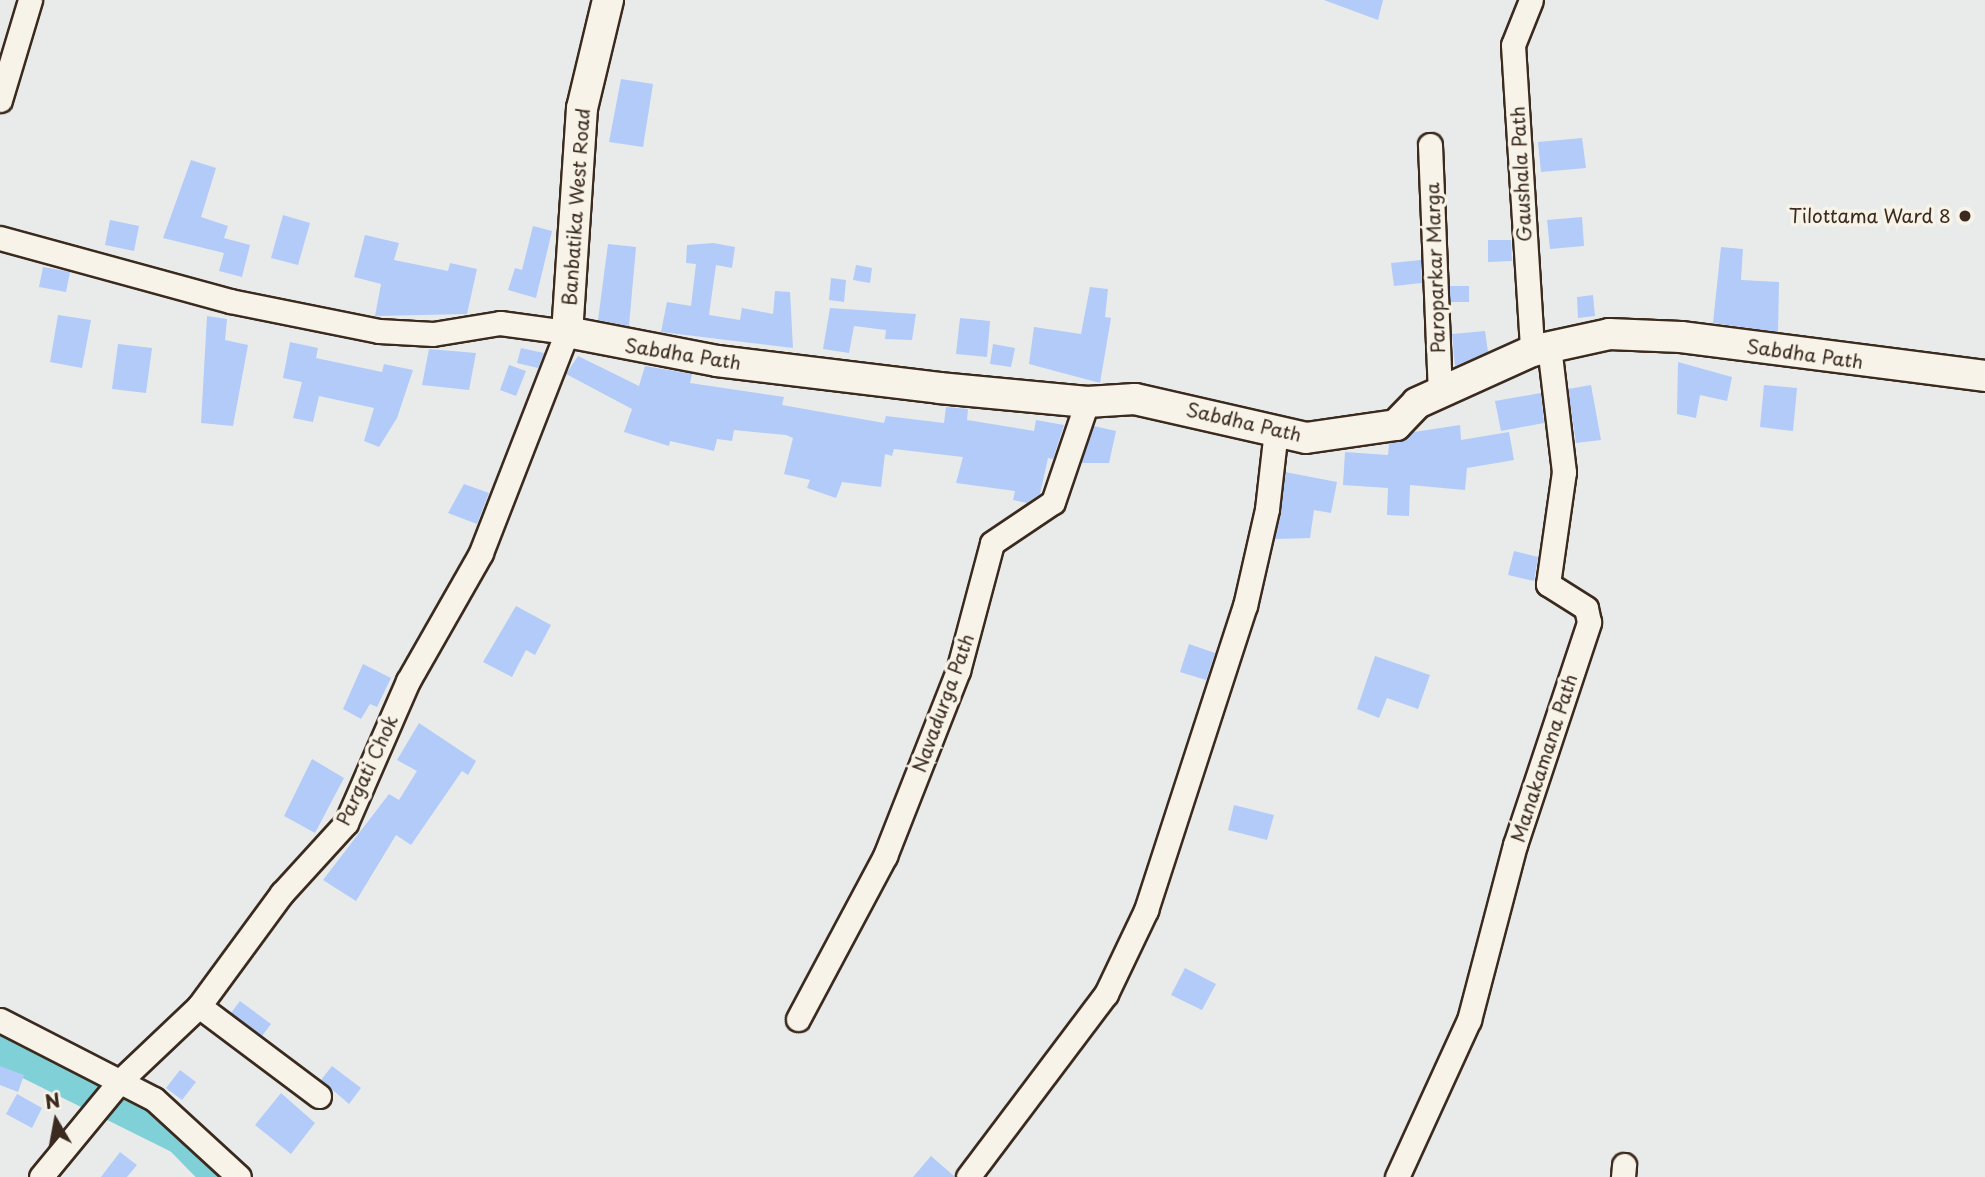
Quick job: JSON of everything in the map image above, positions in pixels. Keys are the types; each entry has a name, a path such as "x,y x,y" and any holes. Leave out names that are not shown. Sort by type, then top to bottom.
{"street":[{"path":"0,100 30,0"},
{"name":"Banbatika West Road","path":"567,332 582,108 608,0"},
{"name":"Gaushala Path","path":"1531,0 1513,46 1541,348"},
{"name":"Paroparkar Marga","path":"1430,145 1440,391"},
{"path":"0,238 230,301 379,331 433,334 500,323 567,332"},
{"name":"Sabdha Path","path":"567,332 717,361 1087,402 1135,399 1276,430 1331,438 1396,425 1417,402 1541,348 1640,332 1985,376"},
{"name":"Pargati Chok","path":"41,1177 118,1084 199,1006 282,893 346,822 408,681 481,553 567,332"},
{"name":"Manakamana Path","path":"1397,1177 1469,1020 1515,845 1589,622 1586,608 1551,592 1548,584 1564,472 1541,348"},
{"name":"Navadurga Path","path":"798,1018 885,856 958,671 992,543 1053,502 1087,402"},
{"path":"968,1177 1093,1015 1146,910 1245,606 1267,509 1276,430"},
{"path":"199,1006 318,1096"},
{"path":"0,1020 177,1114 239,1177"}],"building":[{"path":"1324,0 1383,0 1378,20"},
{"path":"621,79 653,84 643,147 609,142"},
{"path":"1582,138 1586,168 1541,172 1538,142"},
{"path":"191,160 216,168 201,217 228,226 224,238 250,245 242,277 219,271 224,253 163,238"},
{"path":"283,215 310,223 298,265 271,258"},
{"path":"1582,217 1584,246 1550,249 1547,220"},
{"path":"110,220 139,226 134,251 105,245"},
{"path":"533,226 552,231 536,298 508,290 515,268 522,270"},
{"path":"365,235 399,243 394,260 448,271 450,263 477,269 467,314 375,316 381,284 354,277"},
{"path":"1488,240 1511,240 1512,261 1488,262"},
{"path":"713,243 735,247 732,268 716,265 709,315 740,320 742,308 773,314 775,291 790,292 793,348 661,332 667,302 691,306 696,264 686,263 687,245"},
{"path":"608,244 636,247 629,326 598,320"},
{"path":"1721,247 1743,249 1741,280 1779,282 1778,332 1713,323"},
{"path":"1421,260 1422,283 1394,286 1391,263"},
{"path":"856,265 872,268 870,283 853,280"},
{"path":"43,267 70,272 66,292 39,287"},
{"path":"831,278 846,280 844,302 829,300"},
{"path":"1450,286 1469,286 1469,302 1450,302"},
{"path":"1090,287 1108,289 1105,317 1111,318 1100,383 1029,364 1034,327 1081,334"},
{"path":"1593,295 1595,316 1578,318 1577,297"},
{"path":"830,308 916,314 912,340 885,339 886,330 854,326 849,353 823,349"},
{"path":"58,315 91,320 82,368 50,362"},
{"path":"207,316 227,319 225,340 248,345 233,426 201,423"},
{"path":"960,318 990,321 987,357 956,354"},
{"path":"1485,331 1488,352 1455,366 1452,334"},
{"path":"290,342 318,348 316,358 382,372 384,364 413,370 397,418 379,447 364,441 374,408 319,396 313,422 293,418 302,382 283,378"},
{"path":"118,344 152,348 146,393 112,389"},
{"path":"993,344 1015,348 1011,367 990,364"},
{"path":"521,348 544,353 538,368 517,363"},
{"path":"429,349 476,353 469,390 422,385"},
{"path":"578,356 639,386 645,366 692,374 690,383 784,397 782,405 884,423 886,416 944,423 946,407 968,409 967,420 1034,431 1036,420 1064,425 1053,459 1048,458 1040,494 1027,503 1013,500 1015,491 956,483 963,457 894,449 892,456 885,454 881,487 842,482 836,498 807,488 810,480 784,474 793,438 786,435 734,430 732,441 717,439 714,451 670,441 669,446 624,432 632,409 566,374"},
{"path":"1678,362 1732,377 1727,401 1700,395 1696,418 1677,414"},
{"path":"509,365 526,371 516,396 500,390"},
{"path":"1591,385 1601,440 1576,443 1568,389"},
{"path":"1764,385 1797,388 1793,431 1760,427"},
{"path":"1541,393 1544,423 1501,431 1495,401"},
{"path":"1460,425 1461,440 1509,432 1514,460 1467,468 1465,490 1410,485 1409,516 1387,515 1388,488 1343,485 1345,452 1388,455 1389,444 1414,432"},
{"path":"1094,426 1116,431 1109,463 1081,463"},
{"path":"1285,472 1337,482 1331,513 1314,510 1310,538 1275,539"},
{"path":"464,484 489,493 477,524 448,513"},
{"path":"1514,551 1538,557 1534,581 1508,575"},
{"path":"516,606 551,625 535,655 526,650 512,677 483,662"},
{"path":"1189,644 1215,653 1206,680 1180,672"},
{"path":"1375,656 1430,675 1418,709 1387,698 1379,718 1357,709"},
{"path":"363,664 391,678 377,707 370,704 361,719 343,709"},
{"path":"419,723 476,761 468,775 462,771 411,845 396,835 356,901 323,880 389,794 399,800 417,771 397,760"},
{"path":"312,759 344,778 315,833 284,816"},
{"path":"1234,805 1274,815 1267,840 1228,830"},
{"path":"1185,968 1216,984 1202,1010 1171,995"},
{"path":"240,1001 271,1024 262,1036 231,1013"},
{"path":"0,1066 24,1075 18,1092 0,1085"},
{"path":"332,1066 361,1088 349,1104 321,1080"},
{"path":"180,1070 196,1082 182,1100 166,1088"},
{"path":"281,1093 315,1123 291,1154 255,1125"},
{"path":"17,1094 42,1108 32,1128 6,1114"},
{"path":"120,1152 137,1165 127,1177 101,1177"},
{"path":"931,1156 954,1176 954,1177 913,1177"}],"waterway":[{"path":"0,1047 181,1137 220,1177"}],"place":[{"name":"Tilottama Ward 8","path":"1965,216"}]}
